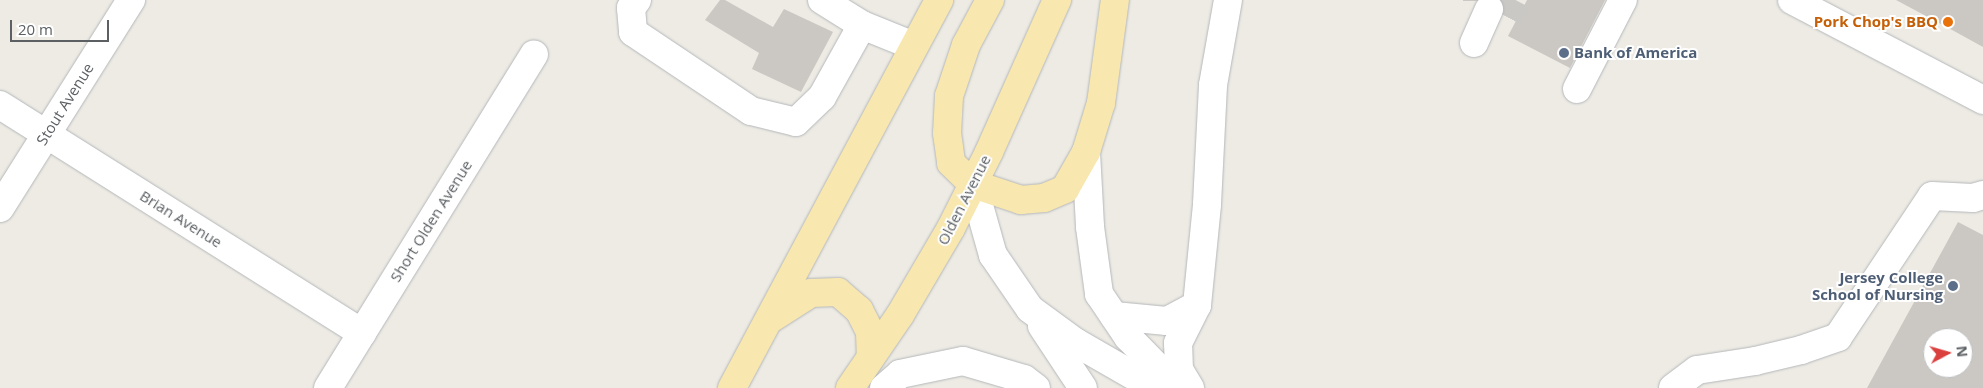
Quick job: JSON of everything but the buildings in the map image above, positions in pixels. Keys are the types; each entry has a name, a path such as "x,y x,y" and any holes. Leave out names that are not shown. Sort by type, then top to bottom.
{"main road":[{"path":"732,388 939,0"},
{"path":"990,0 966,45 949,96 946,133 951,163 973,184 1021,200 1044,198 1065,189 1086,152 1101,103 1115,0"},
{"name":"Olden Avenue","path":"850,388 905,308 973,184 1057,0"},
{"path":"770,319 811,293 838,292 858,310 870,332 871,357"}],"street":[{"name":"Stout Avenue","path":"0,208 131,0"},
{"path":"637,0 631,8 633,32 752,111 796,122 822,97 862,25"},
{"path":"822,0 862,25 914,46"},
{"path":"1190,388 1179,370 1178,343 1197,304 1207,204 1213,85 1228,0"},
{"path":"1577,89 1623,0"},
{"path":"1792,0 1983,100"},
{"name":"Short Olden Avenue","path":"328,388 534,55"},
{"name":"Brian Avenue","path":"0,105 362,333"},
{"path":"1086,152 1090,227 1099,294 1128,337 1178,388"},
{"path":"973,184 993,255 1083,388"},
{"path":"1673,388 1697,370 1755,362 1838,337 1932,196 1973,198 1983,195"},
{"path":"1114,316 1167,321 1197,304"},
{"path":"1030,308 1074,342 1155,388"},
{"path":"884,388 900,374 963,361 1024,379 1036,388"}],"tunnel":[{"path":"1507,17 1516,0"}],"place":[{"name":"Pork Chop's BBQ","path":"1948,22"},
{"name":"Bank of America","path":"1564,53"},
{"name":"Jersey College School of Nursing","path":"1953,286"}]}
